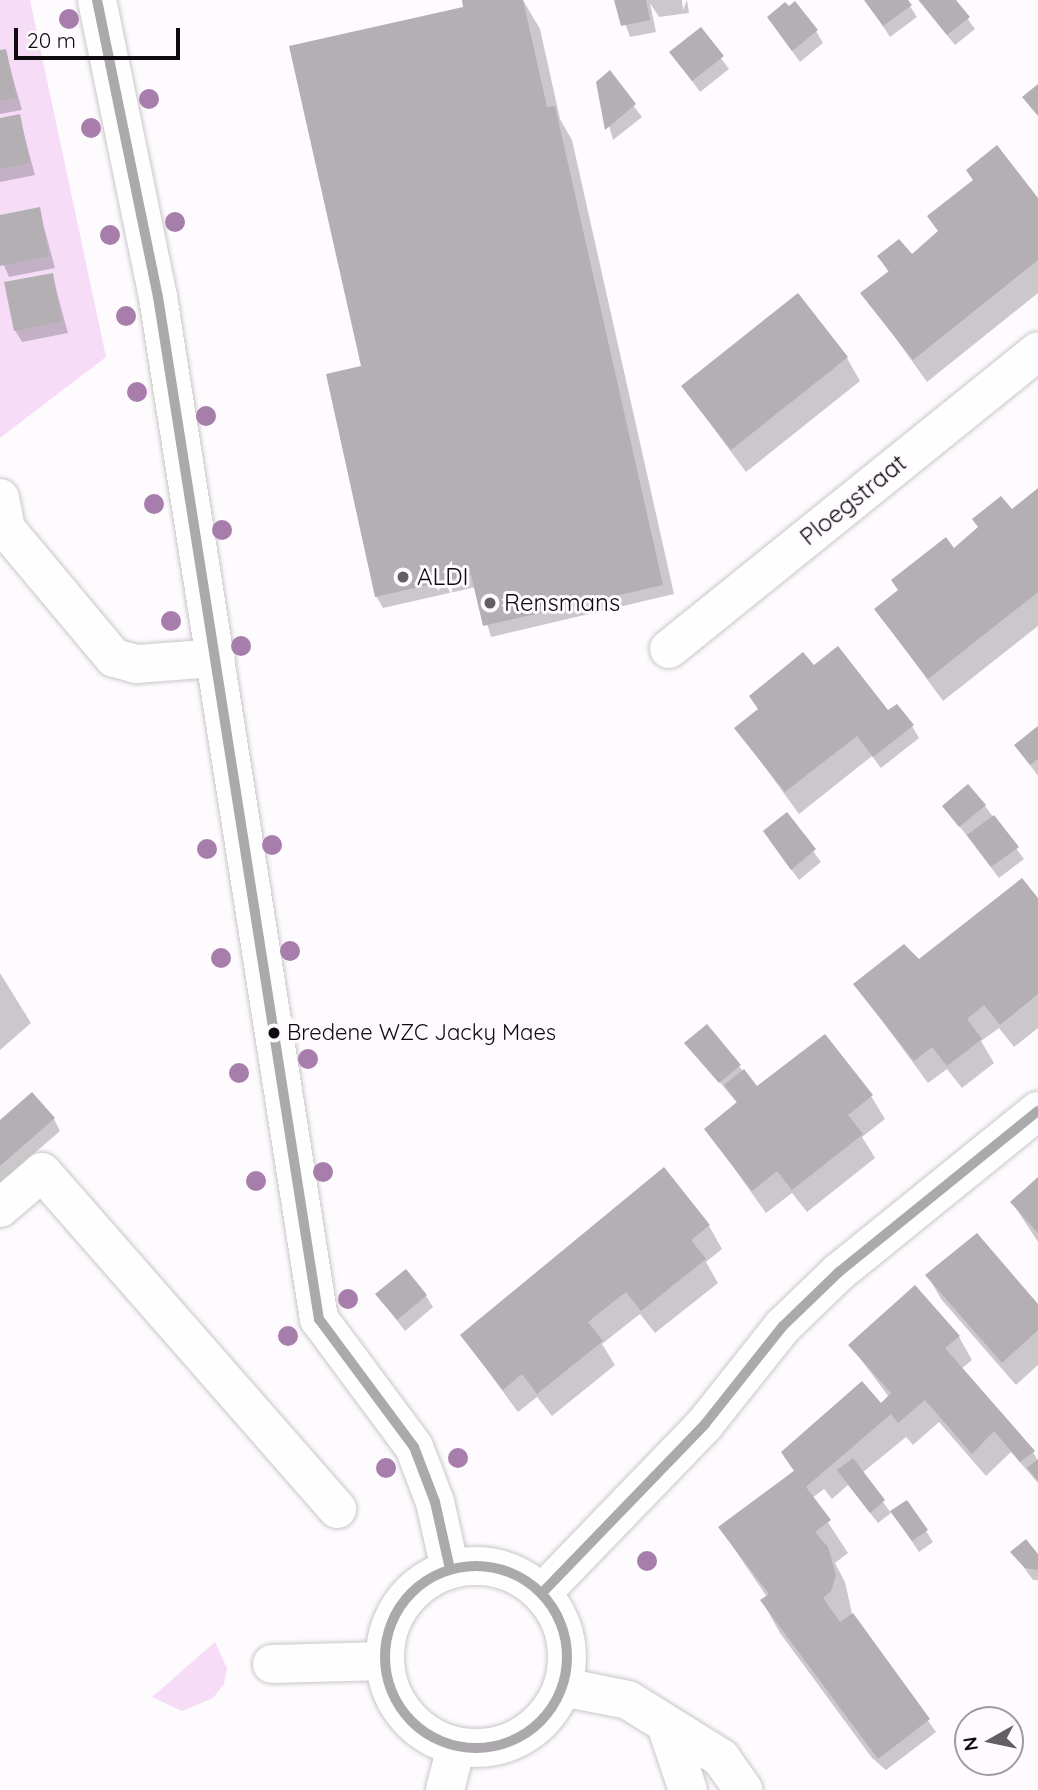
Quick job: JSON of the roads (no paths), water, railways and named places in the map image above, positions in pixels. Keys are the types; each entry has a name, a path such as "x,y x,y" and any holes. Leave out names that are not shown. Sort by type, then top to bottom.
{"street":[{"path":"97,0 158,298 319,1319 414,1447 435,1503 450,1569"},
{"name":"Ploegstraat","path":"668,649 1038,351"},
{"path":"0,498 6,529 114,658 137,664 216,658"},
{"path":"542,1593 705,1424 783,1326 839,1272 1038,1111"},
{"path":"0,1209 42,1172 337,1509"},
{"path":"484,1566 516,1574 542,1593 560,1621 568,1654 563,1687 547,1716 522,1737 490,1749 456,1748 428,1736 405,1716 390,1690 385,1661 388,1630 402,1603 424,1581 450,1569 484,1566"},
{"path":"272,1664 385,1661"},
{"path":"563,1687 628,1700 667,1728 721,1758 743,1790"},
{"path":"667,1728 688,1790"},
{"path":"445,1790 456,1748"}],"place":[{"name":"ALDI","path":"403,577"},
{"name":"Rensmans","path":"490,603"},
{"name":"Bredene WZC Jacky Maes","path":"274,1033"}]}
